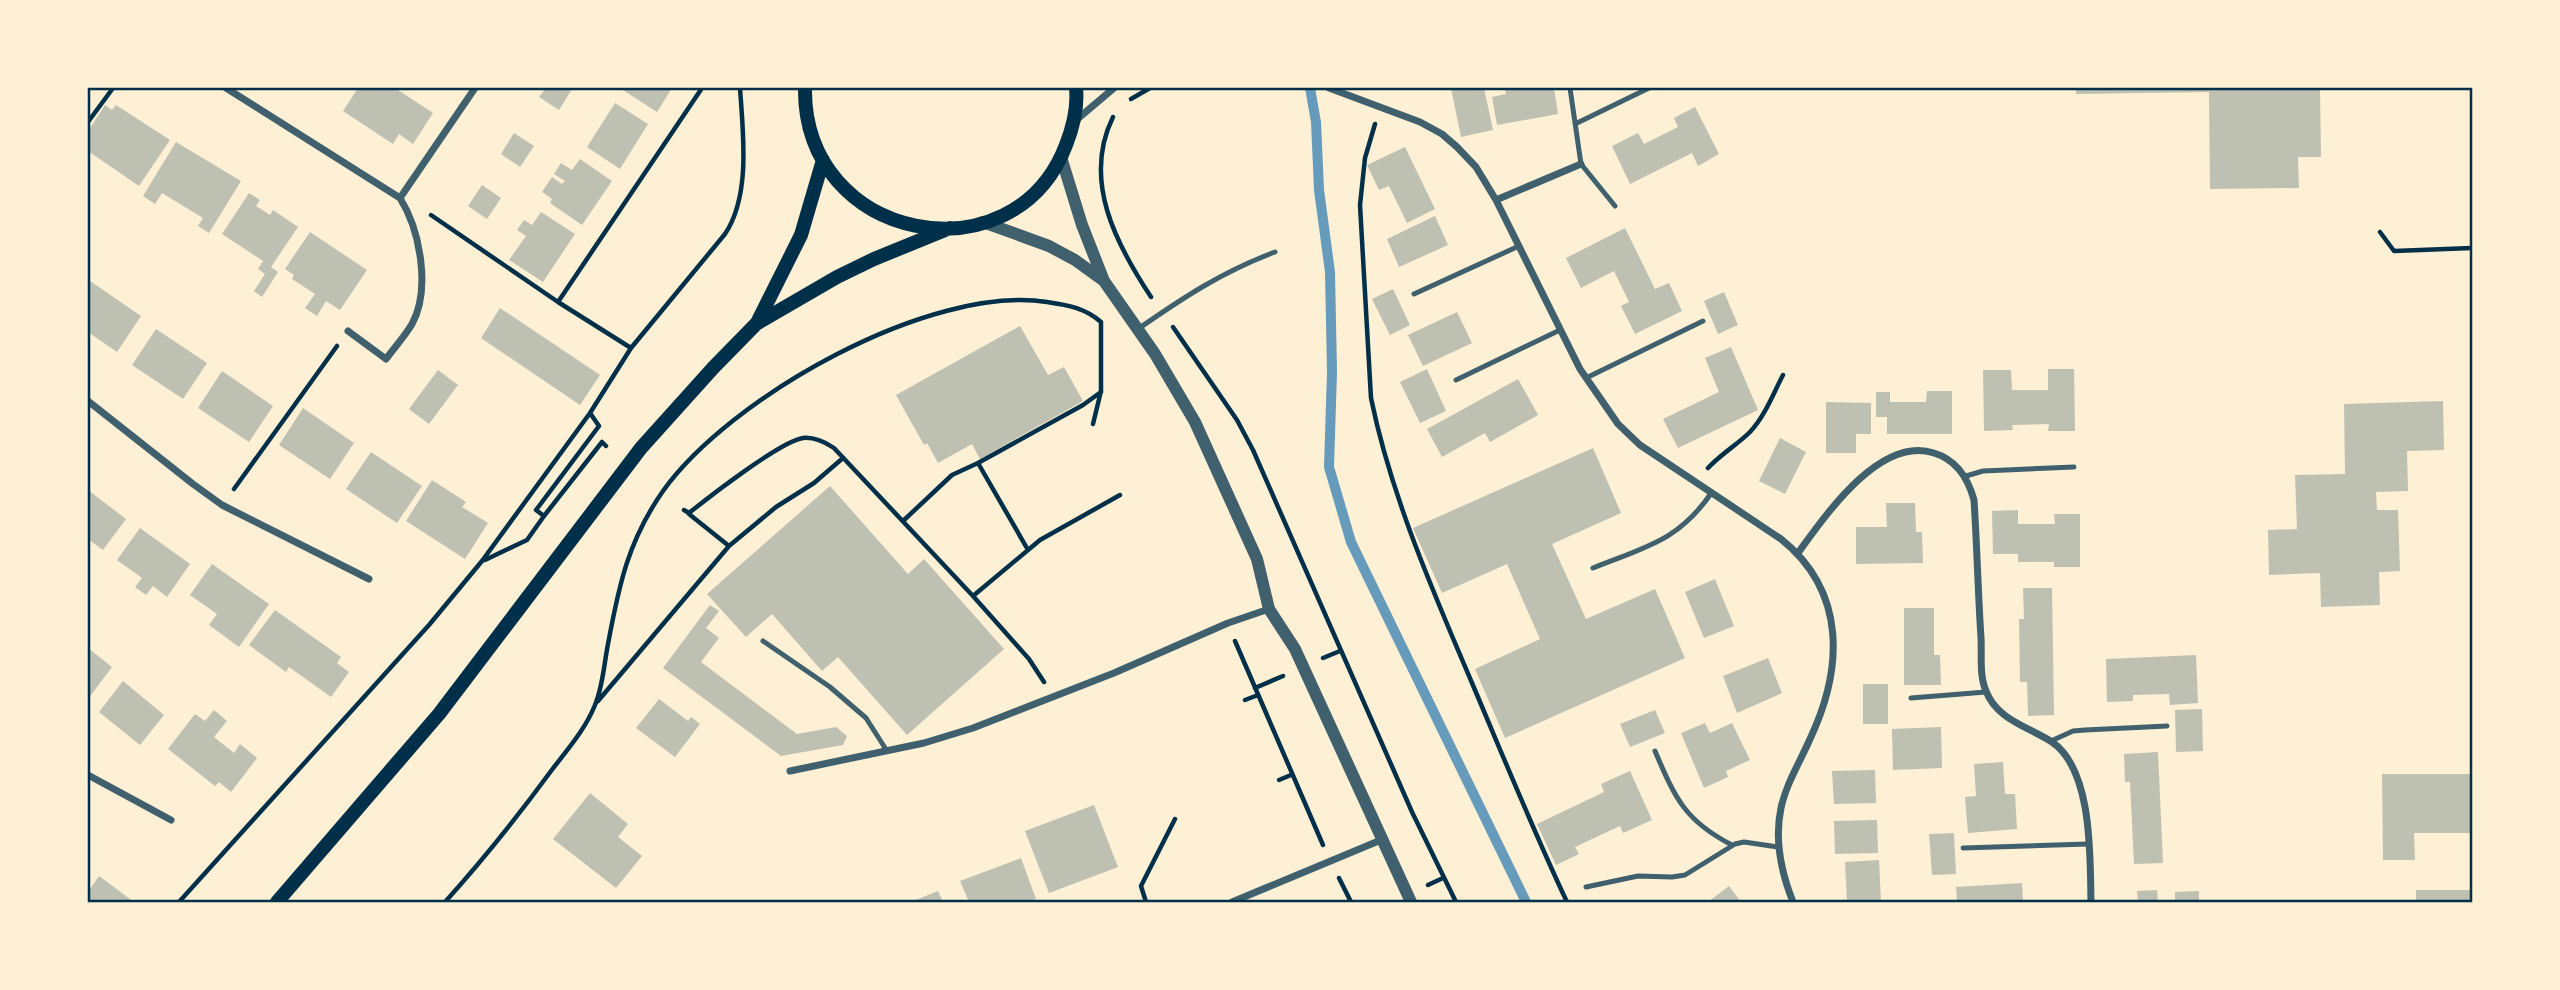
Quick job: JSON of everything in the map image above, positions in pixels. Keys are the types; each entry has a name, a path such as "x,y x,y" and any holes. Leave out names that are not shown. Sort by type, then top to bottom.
{"main road":[{"path":"805,88 807,114 823,159 847,192 870,209 905,224 950,228"},
{"path":"277,902 348,823 439,714 652,436 696,385 756,324 874,258 950,228 1000,216 1026,199 1039,188 1061,157 1077,106 1076,88"},
{"path":"756,324 801,235 823,159"}],"street":[{"path":"226,88 400,198 407,210 418,237 420,253 418,306 412,323 386,359 348,331"},
{"path":"400,198 475,88"},
{"path":"798,88 807,114"},
{"path":"1073,122 1114,88"},
{"path":"1329,88 1420,122 1458,147 1476,166 1496,200 1586,378 1618,424 1640,445 1767,529 1798,553 1810,570 1831,620 1835,649 1833,673 1826,701 1781,807 1777,847 1793,902"},
{"path":"1061,157 1082,225 1104,281 1173,382 1204,440 1257,559 1269,609 1295,649 1381,840 1412,902"},
{"path":"1496,200 1581,164"},
{"path":"983,222 1049,246 1104,281"},
{"path":"88,401 222,505 369,579"},
{"path":"1798,553 1855,483 1897,454 1930,451 1949,460 1965,476 1974,500 1983,681 1986,692 2011,721 2051,741 2068,759 2075,772 2086,818 2091,902"},
{"path":"790,771 887,751 973,728 1055,697 1228,623 1269,609"},
{"path":"88,775 171,820"},
{"path":"1232,902 1381,840"}],"lane":[{"path":"1570,88 1581,164 1615,206"},
{"path":"1575,124 1649,88"},
{"path":"1414,294 1519,246"},
{"path":"1138,328 1206,283 1275,252"},
{"path":"1586,378 1703,321"},
{"path":"1457,380 1560,330"},
{"path":"1965,476 1983,471 2074,467"},
{"path":"1593,568 1672,535 1688,523 1712,492"},
{"path":"764,641 830,687 866,718 887,751"},
{"path":"1911,698 1986,692"},
{"path":"2051,741 2085,730 2167,726"},
{"path":"1655,751 1679,803 1701,827 1732,845"},
{"path":"1586,887 1639,876 1685,875 1732,845 1744,842 1777,847"},
{"path":"1963,848 2088,844"}],"path":[{"path":"88,122 113,88"},
{"path":"558,302 702,88"},
{"path":"179,902 429,625 482,561 590,413 631,348 734,220 742,178 740,88"},
{"path":"1123,103 1150,88"},
{"path":"1381,106 1365,158 1360,205 1371,398 1375,418 1406,519 1441,610 1567,902"},
{"path":"1119,109 1108,127 1101,149 1103,194 1115,235 1246,435 1412,812 1455,902"},
{"path":"400,198 443,221 558,302 631,348"},
{"path":"2380,233 2394,250 2473,248"},
{"path":"595,705 621,580 636,538 661,494 681,467 705,443 740,415 810,369 877,336 935,314 1003,299 1039,301 1089,311 1101,322 1101,391 1093,424"},
{"path":"222,505 348,331"},
{"path":"1695,481 1723,452 1755,426 1783,375"},
{"path":"903,521 952,475 1083,405 1101,391"},
{"path":"544,516 536,510 599,426 590,413"},
{"path":"729,546 686,512 794,440 804,438 824,442 834,448 973,596 1029,659 1055,697"},
{"path":"482,561 527,540 602,442 606,446"},
{"path":"445,902 533,796 585,725 595,705 729,546 776,507 814,483 843,458"},
{"path":"978,463 1028,550"},
{"path":"973,596 1052,532 1120,495"},
{"path":"1228,623 1291,775 1352,902"},
{"path":"1255,688 1303,667"},
{"path":"1245,700 1258,695"},
{"path":"1279,780 1291,775"},
{"path":"1146,902 1142,886 1175,819"},
{"path":"453,902 454,892"}],"building":[{"path":"358,88 395,88 433,113 413,144 399,134 393,144 343,111"},
{"path":"546,88 572,89 559,110 539,97"},
{"path":"672,88 657,112 623,90"},
{"path":"1451,88 1484,88 1493,130 1461,137"},
{"path":"1505,88 1554,88 1558,114 1497,125 1492,97 1506,94"},
{"path":"2076,88 2320,88 2321,157 2298,157 2299,188 2210,189 2209,92 2076,94"},
{"path":"615,103 648,124 620,169 587,147"},
{"path":"105,105 112,110 116,105 170,140 139,186 88,151 88,131"},
{"path":"1695,107 1719,154 1698,166 1692,153 1630,184 1612,146 1638,133 1644,144 1678,127 1674,118"},
{"path":"514,133 534,146 520,167 501,154"},
{"path":"176,142 241,181 209,233 198,226 203,218 162,193 155,204 143,196"},
{"path":"1405,147 1435,209 1407,223 1389,186 1379,190 1367,165"},
{"path":"580,159 612,181 582,225 550,203 552,199 542,192 552,177 562,184 565,181 554,174 561,163 572,170"},
{"path":"482,185 501,198 487,219 468,206"},
{"path":"249,193 260,200 256,206 270,215 273,210 298,227 271,267 278,272 262,297 254,291 265,274 258,269 263,261 222,234"},
{"path":"541,212 575,234 543,282 509,260 526,236 517,230 524,220 532,225"},
{"path":"1435,216 1448,245 1399,267 1387,239"},
{"path":"1625,228 1655,289 1669,283 1682,311 1635,334 1621,306 1629,302 1614,271 1581,288 1566,258"},
{"path":"310,232 367,270 340,310 326,301 317,316 305,308 315,294 292,279 294,275 285,269"},
{"path":"90,281 141,316 117,352 88,332"},
{"path":"1393,289 1410,325 1390,335 1372,299"},
{"path":"1724,292 1738,325 1718,334 1704,301"},
{"path":"500,308 600,375 580,405 481,338"},
{"path":"1457,312 1472,343 1423,366 1408,335"},
{"path":"1020,326 1048,375 1064,367 1083,401 980,459 972,444 938,463 927,443 924,445 896,395"},
{"path":"156,329 207,363 183,399 132,365"},
{"path":"1731,347 1758,410 1678,448 1663,419 1719,392 1705,358"},
{"path":"1427,369 1446,411 1420,423 1400,382"},
{"path":"2048,369 2074,369 2075,431 2048,431 2049,424 2012,425 2013,430 1984,431 1983,370 2011,370 2012,390 2048,390"},
{"path":"438,370 458,385 429,424 409,409"},
{"path":"222,371 273,406 249,442 198,408"},
{"path":"1518,379 1538,415 1490,442 1485,433 1442,457 1427,429"},
{"path":"1927,391 1952,391 1952,434 1887,434 1887,417 1876,417 1876,392 1890,392 1890,402 1926,402"},
{"path":"2443,401 2444,450 2407,451 2408,491 2376,492 2377,510 2398,510 2400,571 2379,572 2380,605 2321,607 2320,573 2269,575 2268,530 2297,529 2295,475 2345,474 2344,404"},
{"path":"1826,402 1871,403 1871,434 1856,434 1856,453 1826,453"},
{"path":"303,408 354,443 330,479 279,445"},
{"path":"1780,438 1806,452 1785,494 1759,481"},
{"path":"1593,448 1621,513 1552,544 1586,619 1655,589 1685,658 1505,738 1475,669 1540,639 1507,564 1442,593 1413,528"},
{"path":"371,452 422,486 397,523 346,489"},
{"path":"432,480 466,502 462,507 488,523 465,559 406,521"},
{"path":"830,486 908,574 924,559 1004,649 907,735 838,657 822,671 772,614 746,637 707,594"},
{"path":"88,490 126,519 103,550 88,539"},
{"path":"1886,503 1915,503 1916,532 1922,532 1923,563 1856,564 1856,527 1887,527"},
{"path":"2018,510 2018,524 2055,524 2054,514 2080,514 2080,567 2054,567 2054,562 2018,562 2018,554 1993,554 1992,511"},
{"path":"140,528 190,564 167,597 153,586 146,595 135,587 142,578 117,560"},
{"path":"212,564 269,604 239,647 209,625 217,614 190,595"},
{"path":"1715,579 1734,626 1704,638 1685,592"},
{"path":"2023,588 2052,588 2054,715 2028,716 2027,682 2020,682 2019,619 2024,619"},
{"path":"710,605 719,611 706,628 719,638 701,662 797,734 836,727 847,736 843,745 781,756 663,668"},
{"path":"1904,608 1934,608 1934,655 1940,655 1941,685 1904,685"},
{"path":"275,610 341,657 337,663 349,672 331,697 289,667 286,672 249,645"},
{"path":"88,648 112,667 88,699"},
{"path":"2196,655 2198,703 2170,705 2169,694 2133,695 2133,701 2107,702 2106,659"},
{"path":"1768,658 1782,693 1737,713 1723,676"},
{"path":"123,681 164,715 140,745 99,712"},
{"path":"1863,684 1888,684 1888,724 1863,724"},
{"path":"659,699 688,721 691,717 700,724 675,757 636,728"},
{"path":"2202,709 2203,751 2176,752 2175,710"},
{"path":"214,710 227,721 214,737 234,753 240,744 257,758 231,792 219,782 215,786 168,749 195,714 205,721"},
{"path":"1655,710 1665,733 1630,747 1620,724"},
{"path":"1705,723 1710,733 1732,723 1750,760 1726,771 1728,777 1704,788 1681,733"},
{"path":"1941,727 1942,768 1893,770 1892,729"},
{"path":"2158,752 2163,863 2134,864 2130,782 2125,782 2124,754"},
{"path":"2003,762 2005,794 2015,794 2017,829 1968,833 1965,797 1976,796 1974,764"},
{"path":"1875,770 1876,803 1834,804 1832,771"},
{"path":"1630,771 1652,820 1623,833 1620,826 1575,847 1579,854 1556,865 1537,824 1604,792 1601,784"},
{"path":"2382,774 2472,774 2472,833 2414,833 2415,860 2383,860"},
{"path":"590,793 628,824 618,837 642,856 616,888 553,839"},
{"path":"1094,805 1118,867 1049,893 1025,831"},
{"path":"1877,820 1878,853 1835,854 1834,821"},
{"path":"1954,833 1956,874 1932,875 1929,834"},
{"path":"1021,858 1036,899 1027,902 969,902 960,881"},
{"path":"1879,860 1881,902 1847,902 1845,862"},
{"path":"99,876 134,902 88,902 88,892"},
{"path":"2022,883 2023,902 1957,902 1956,887"},
{"path":"1729,886 1741,902 1708,902"},
{"path":"2157,890 2158,902 2138,902 2137,891"},
{"path":"2416,890 2472,890 2472,902 2416,902"},
{"path":"938,891 943,902 911,902"},
{"path":"2199,891 2199,902 2175,902 2175,892"}],"waterway":[{"path":"1310,88 1316,122 1319,190 1330,272 1332,372 1329,467 1351,542 1526,902"}]}
